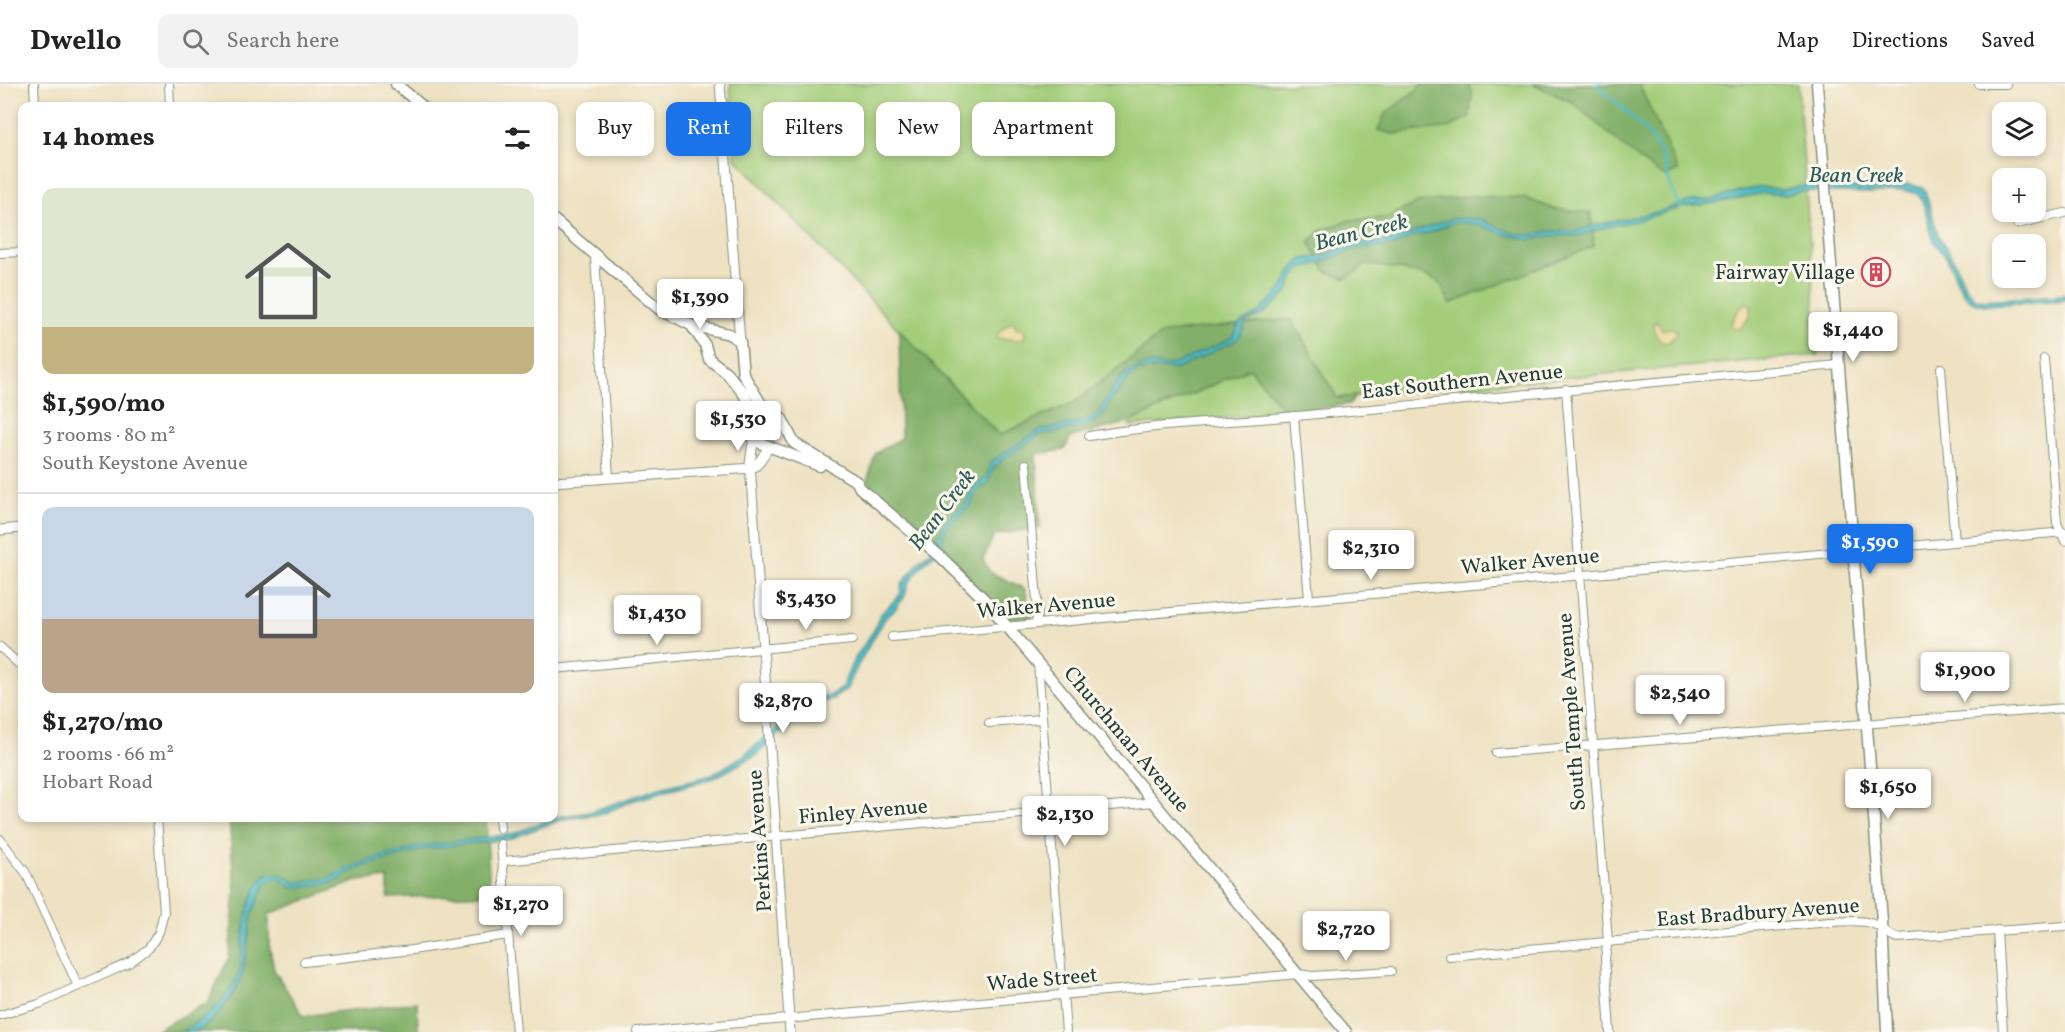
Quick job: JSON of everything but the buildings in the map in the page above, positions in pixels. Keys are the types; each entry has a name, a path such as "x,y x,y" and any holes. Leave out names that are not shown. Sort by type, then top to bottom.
{"main road":[{"path":"396,84 417,102"},
{"path":"1817,84 1867,724 1887,1032"},
{"path":"558,224 659,309 691,325 721,332 740,341"},
{"path":"691,325 704,342 711,362 727,373 744,394 753,412 754,434"},
{"path":"707,350 712,338 721,332"},
{"name":"Churchman Avenue","path":"740,341 743,374 768,411 782,419 794,443 844,473 857,482 860,488"},
{"path":"754,421 768,411"},
{"path":"770,447 783,441 786,429"},
{"name":"Churchman Avenue","path":"754,434 760,442 817,464 860,488 941,557 984,599 1346,1032"}],"street":[{"path":"34,84 35,102"},
{"path":"169,84 170,102"},
{"path":"720,84 740,341"},
{"path":"1978,84 2006,84"},
{"path":"2017,224 2065,213"},
{"path":"0,253 18,252"},
{"path":"596,257 609,477"},
{"path":"2044,358 2056,523 2063,532 2065,541"},
{"name":"East Southern Avenue","path":"1089,436 1128,430 1839,365"},
{"path":"1941,368 1955,542"},
{"name":"South Temple Avenue","path":"1566,389 1608,941 1605,958 1610,1032"},
{"path":"1294,416 1309,599"},
{"name":"Perkins Avenue","path":"754,434 752,468 762,648 790,1032"},
{"path":"558,483 752,468 770,447"},
{"path":"1026,464 1038,612 1036,624"},
{"path":"0,530 18,528"},
{"name":"Walker Avenue","path":"892,637 2063,532"},
{"path":"558,669 852,640"},
{"path":"0,647 18,663"},
{"path":"1038,663 1066,1032"},
{"path":"1496,753 2065,708"},
{"path":"989,723 1042,718"},
{"name":"Finley Avenue","path":"503,861 1155,802"},
{"path":"0,1015 35,1005 137,959 153,942 159,932 164,912 157,822"},
{"path":"499,822 500,828"},
{"path":"0,838 26,873 78,986"},
{"path":"501,844 516,1032"},
{"name":"East Bradbury Avenue","path":"1449,956 1830,922 1866,922 1876,925 1890,936 1897,938 2065,926"},
{"path":"1997,930 2003,1032"},
{"path":"304,962 412,950 508,935"},
{"path":"1299,974 1312,976 1391,971"},
{"name":"Wade Street","path":"789,1018 1299,974"},
{"path":"638,1032 789,1018"}],"green space":[{"path":"730,84 1798,84 1818,355 1337,398 1291,319 1163,334 1075,402 999,435 735,158 735,156 751,156 751,102 731,102"},
{"path":"1424,84 1469,84 1472,92 1470,116 1451,127 1393,134 1378,130 1385,114"},
{"path":"1532,84 1639,84 1678,171 1665,177 1642,162 1572,102"},
{"path":"1471,196 1525,198 1554,209 1591,213 1594,246 1450,304 1439,283 1415,273 1366,265 1345,279 1326,271 1309,242 1322,230 1350,220 1385,218 1418,203"},
{"path":"1291,319 1337,398 1356,396 1350,404 1286,413 1250,368 1130,422 1071,437 1064,450 1036,454 1040,528 994,535 983,560 990,572 1025,589 1032,618 1010,620 867,482 875,454 901,438 899,330 999,435 1075,402 1163,333"},
{"path":"1250,368 1286,413 1130,426 1130,422"},
{"path":"229,822 486,822 490,894 388,898 388,878 357,881 269,914 269,944 274,970 303,1016 417,1002 418,1032 154,1032 208,1002 229,957 235,892"}],"sand":[{"path":"1746,302 1751,306 1750,316 1739,330 1733,328 1731,323"},
{"path":"1011,322 1017,329 1023,329 1024,338 1020,340 998,338 997,334"},
{"path":"1657,322 1662,330 1672,328 1677,331 1669,342 1663,343 1653,329 1654,323"}],"water":[{"name":"Bean Creek","path":"1909,184 1925,191 1938,235 1955,262 1966,288 1974,297 1982,300 2065,295 2065,300 1986,305 1970,300 1960,288 1947,258 1933,239 1919,194 1902,190 1869,193 1801,191 1786,195 1764,193 1684,207 1581,235 1549,236 1529,240 1480,225 1455,222 1429,233 1411,237 1394,246 1357,248 1303,268 1294,276 1287,293 1262,315 1246,322 1240,336 1235,341 1177,369 1148,369 1136,372 1127,378 1108,404 1106,412 1097,421 1080,427 1039,435 1002,460 993,469 988,483 975,493 972,504 949,524 944,532 940,549 923,564 908,584 905,596 893,612 886,617 860,661 847,689 834,698 810,707 755,756 714,778 632,801 602,814 558,821 558,817 590,812 656,789 712,775 743,756 813,699 830,695 842,688 853,661 874,630 880,615 900,595 902,584 918,563 937,545 944,522 967,502 971,490 986,477 991,462 1038,431 1095,417 1121,377 1127,372 1148,364 1166,366 1175,364 1228,340 1240,323 1257,314 1278,293 1291,271 1302,259 1324,256 1348,245 1389,241 1454,218 1479,219 1515,234 1532,235 1548,231 1577,231 1661,211 1691,201 1711,200 1762,187 1781,190 1808,185 1872,189"},
{"name":"Bean Creek","path":"542,822 555,822 509,839 425,849 365,866 344,875 333,883 292,888 279,878 266,882 252,914 243,975 235,990 224,1007 203,1027 196,1031 181,1032 215,1008 229,992 239,974 248,910 255,890 267,874 281,874 296,883 330,878 367,861 421,846 512,834"}],"waterway":[{"path":"1597,84 1640,125 1655,144 1663,157 1671,188 1681,207"}],"place":[{"name":"Fairway Village","path":"1876,272"}]}
